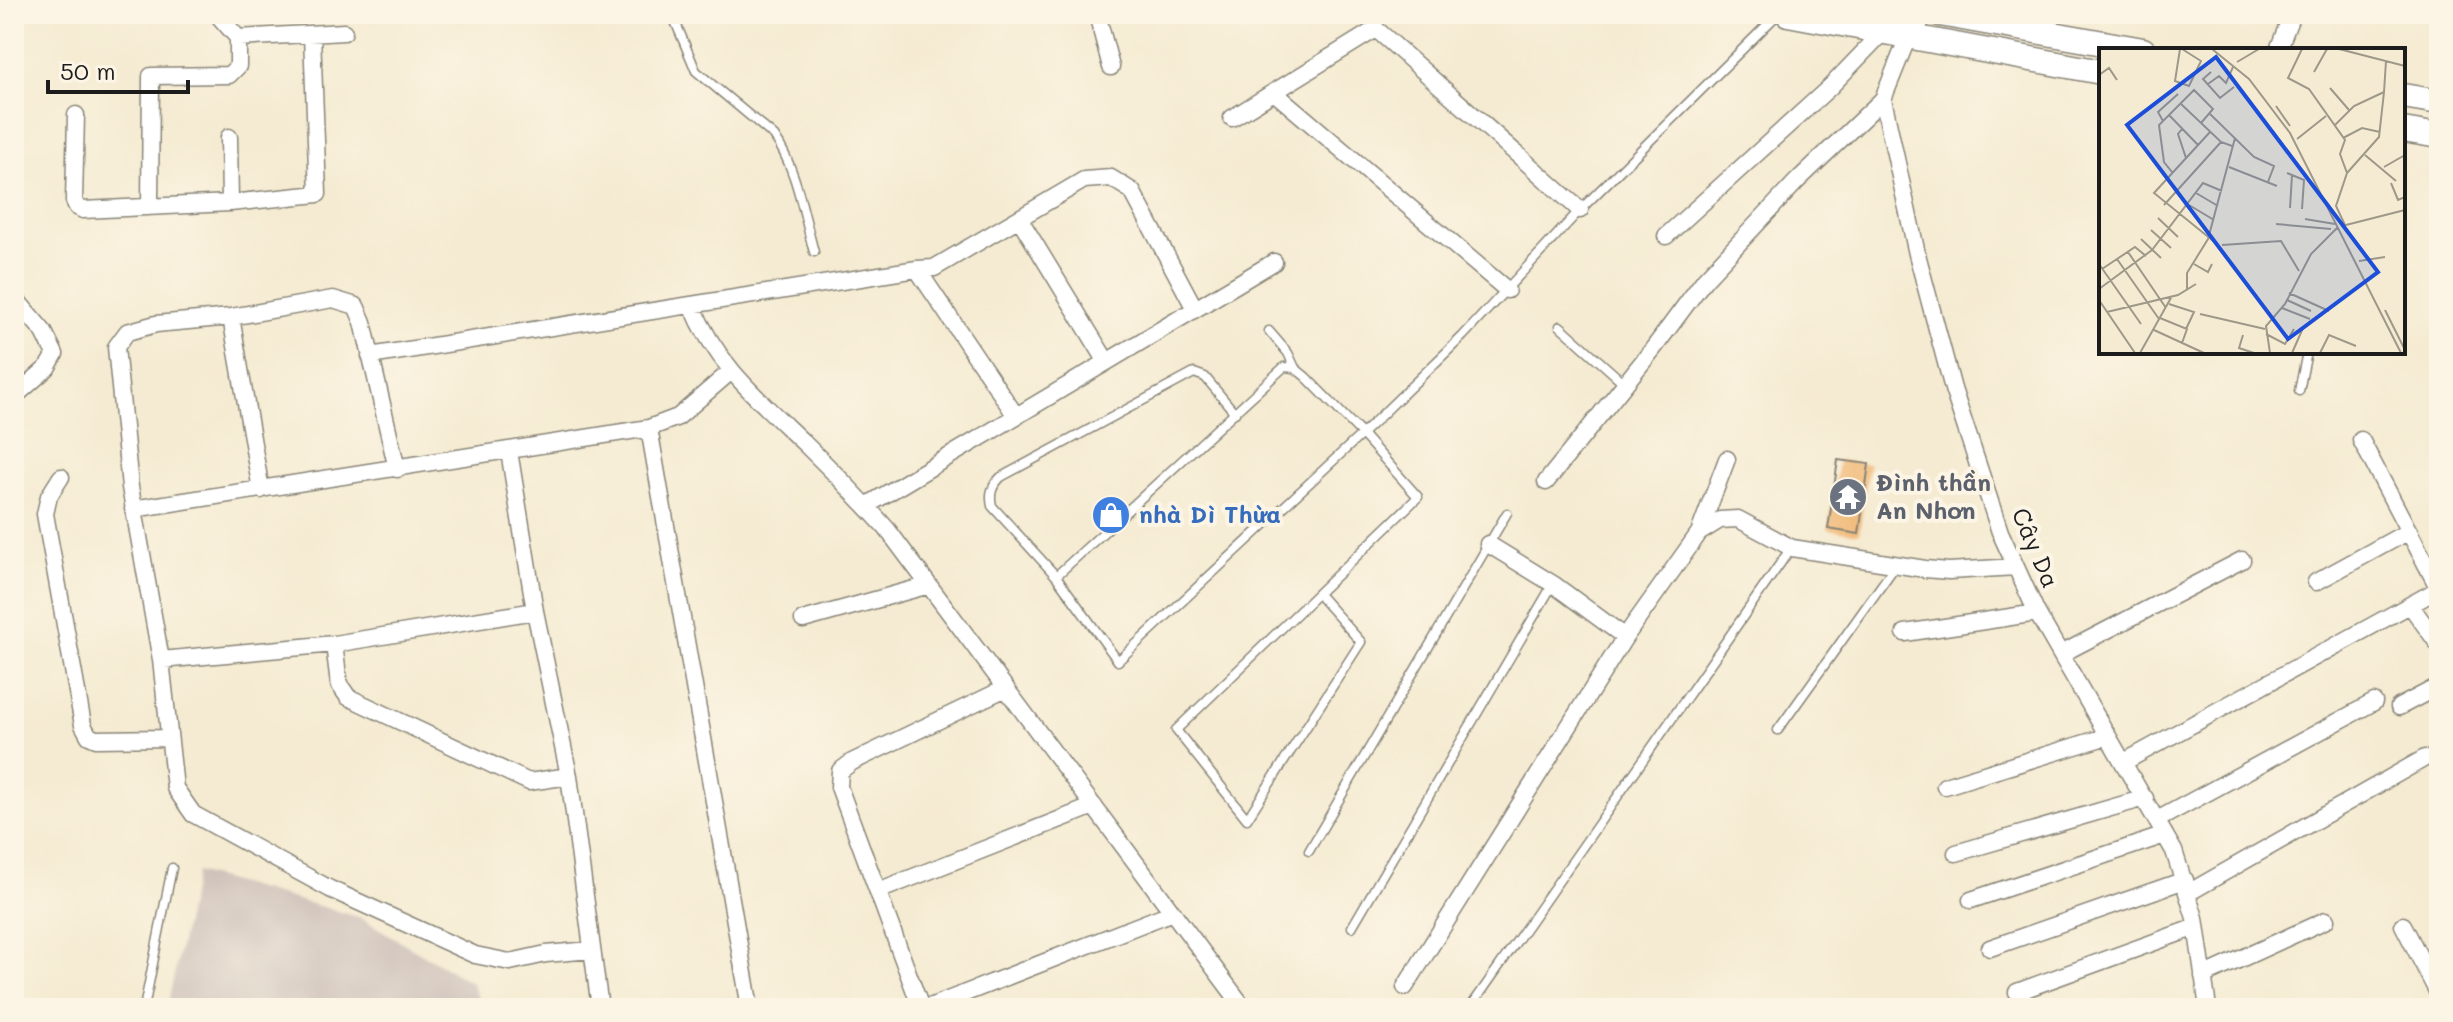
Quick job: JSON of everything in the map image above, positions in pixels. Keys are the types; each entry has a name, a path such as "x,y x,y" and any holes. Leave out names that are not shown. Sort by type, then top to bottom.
{"main road":[{"path":"1788,14 2099,72"},
{"path":"1908,37 1920,14"},
{"path":"1940,14 2132,48"},
{"path":"2405,96 2439,102"},
{"path":"2405,130 2439,136"}],"street":[{"path":"150,206 151,76 229,75 238,66 238,38 217,14"},
{"path":"1097,14 1111,67"},
{"path":"2279,48 2292,14"},
{"path":"1232,118 1376,29 1580,210"},
{"path":"238,38 344,32"},
{"path":"1666,236 1830,87 1882,33"},
{"path":"76,115 74,201 83,210 230,203 318,194 312,35"},
{"path":"1546,482 1705,279 1797,181 1883,99 1908,37"},
{"path":"1275,93 1507,290"},
{"name":"Cây Da","path":"1883,99 1917,254 1953,389 2000,532 2037,613 2161,827 2187,886 2208,1008"},
{"path":"229,137 230,203"},
{"path":"370,356 934,268 1084,180 1111,178 1132,191 1195,309"},
{"path":"1019,218 1107,362"},
{"path":"866,506 1274,262"},
{"path":"917,269 1016,416"},
{"path":"14,297 44,332 55,354 47,368 14,397"},
{"path":"397,469 363,322 356,306 333,299 231,317 156,324 127,332 118,343 133,509 161,660 175,788 193,814 330,889 475,955 510,962 546,954 591,950"},
{"path":"692,305 700,325 730,372 887,529 1244,1008"},
{"path":"231,317 261,490"},
{"path":"133,509 649,428 678,417 730,372"},
{"path":"649,428 750,1008"},
{"path":"2124,762 2439,589 2361,440"},
{"path":"509,451 535,611 569,776 600,1008"},
{"path":"1405,987 1625,637 1699,533 1727,459"},
{"path":"61,477 49,496 45,514 83,725 89,736 96,739 169,738"},
{"path":"1699,533 1720,520 1738,519 1792,548 1949,571 2016,567"},
{"path":"2316,582 2409,531"},
{"path":"1488,544 1553,584 1625,637"},
{"path":"2061,654 2242,560"},
{"path":"803,620 929,585"},
{"path":"2410,605 2439,645"},
{"path":"161,660 334,644 535,611"},
{"path":"1905,633 2037,613"},
{"path":"334,644 339,684 348,697 529,782 569,776"},
{"path":"2399,707 2439,686"},
{"path":"1006,688 852,762 840,771 839,787 924,1008 1173,912"},
{"path":"1971,900 2161,827 2374,702"},
{"path":"1945,786 2108,736"},
{"path":"1990,948 2187,886 2425,758"},
{"path":"1956,853 2145,798"},
{"path":"878,891 1094,806"},
{"path":"2203,976 2326,920"},
{"path":"2403,925 2439,995"},
{"path":"2017,992 2196,927"}],"lane":[{"path":"672,14 696,71 774,136 783,150 814,252"},
{"path":"1235,413 1205,377 1194,373 1001,477 991,491 992,506 1056,576 1118,661 1362,434 1507,290 1580,210 1778,14"},
{"path":"1560,326 1625,384"},
{"path":"1269,331 1288,353 1295,368 1362,434 1418,497 1176,730 1247,819 1361,642 1318,594"},
{"path":"2299,391 2307,354"},
{"path":"1056,576 1284,367 1295,368"},
{"path":"1309,851 1507,513"},
{"path":"1470,1008 1792,548"},
{"path":"1778,730 1896,565"},
{"path":"1352,927 1553,584"},
{"path":"144,1008 172,868"}],"shaded area":[{"path":"196,872 359,917 472,983 482,1008 167,1008"}],"building":[{"name":"Đình thần An Nhơn","path":"1838,460 1869,464 1859,534 1828,529"}],"place":[{"name":"Đình thần An Nhơn","path":"1848,497"},
{"name":"nhà Dì Thừa","path":"1111,515"}]}
